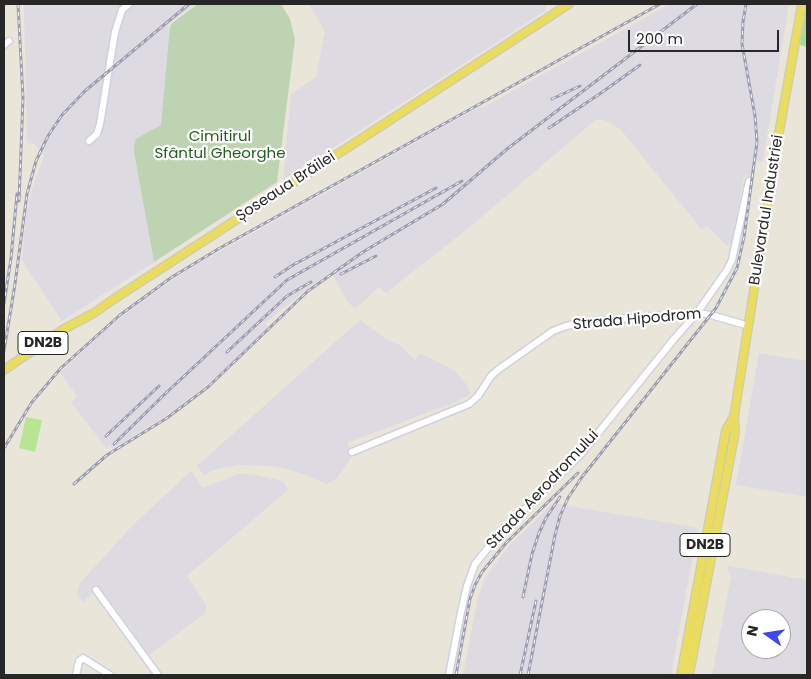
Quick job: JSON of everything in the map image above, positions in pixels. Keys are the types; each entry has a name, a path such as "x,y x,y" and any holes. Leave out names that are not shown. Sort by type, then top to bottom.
{"main road":[{"name":"Șoseaua Brăilei","path":"4,370 64,330 84,320 122,293 557,7 569,4"},
{"name":"Bulevardul Industriei","path":"689,675 735,432 734,416 750,326 778,138 802,4"},
{"name":"Bulevardul Industriei","path":"681,675 726,430 734,416"}],"street":[{"path":"89,141 97,134 100,124 115,32 122,10 129,4"},
{"name":"Strada Aerodromului","path":"449,675 461,612 474,564 500,533 582,453 697,313 727,270 733,253 749,180"},
{"name":"Strada Hipodrom","path":"352,452 469,404 478,396 485,384 499,369 532,345 559,329 579,323 697,313 750,326"},
{"path":"96,590 158,675"},
{"path":"76,675 79,662 83,658 110,675"}],"shaded area":[{"path":"24,4 195,4 168,24 170,32 163,121 161,125 137,139 134,146 154,262 62,321 22,260 26,215 33,186 44,156 34,144 27,143"},
{"path":"309,4 547,4 545,11 283,180 291,94 316,77 325,31"},
{"path":"670,4 789,4 763,162 754,160 751,176 744,175 732,243 727,246 707,226 702,230 621,130 603,120 595,120 471,226 386,293 379,287 355,309 347,301 331,272 265,323 268,327 215,378 173,411 112,449 110,446 107,449 71,402 77,396 60,373 110,326 187,270 479,107 482,108"},
{"path":"360,320 386,339 398,344 415,360 420,353 455,371 467,385 471,394 458,401 347,443 353,455 337,478 327,484 295,471 272,466 239,465 213,470 204,475 197,466"},
{"path":"759,353 807,361 807,497 736,485"},
{"path":"191,471 203,488 239,474 250,474 283,481 288,490 187,576 206,605 206,611 149,655 114,606 98,588 83,602 77,595 80,583 132,526"},
{"path":"553,503 698,528 671,675 463,675 478,597 486,576 510,545"},
{"path":"728,566 807,580 807,675 712,675 731,576"}],"green space":[{"name":"Cimitirul Sfântul Gheorghe","path":"198,4 281,4 290,19 295,39 277,182 154,262 134,146 136,139 161,125 170,27 172,23"},
{"path":"807,4 807,47 800,45 800,43"},
{"path":"26,417 42,420 35,452 19,448"}],"railway":[{"path":"18,4 23,98 19,201"},
{"path":"4,351 27,194 36,161 48,136 62,115 85,91 189,4"},
{"path":"4,448 32,402 61,368 120,315 172,277 220,248 660,4"},
{"path":"74,484 107,455 167,418 208,387 308,291 363,252 443,204 507,149 697,4"},
{"path":"528,675 555,535 560,516 568,498 582,477 716,308 737,268 744,237 757,142 755,116 742,44 746,4"},
{"path":"549,128 640,65"},
{"path":"552,99 580,86"},
{"path":"114,444 287,280 462,181"},
{"path":"275,277 293,265 436,188"},
{"path":"4,304 11,258 17,194"},
{"path":"341,274 376,256"},
{"path":"227,352 287,296 311,282"},
{"path":"106,436 159,386"},
{"path":"456,675 470,599 482,572 506,543 578,473"},
{"path":"523,597 532,554 539,533 546,518 560,497"},
{"path":"520,675 536,601"}]}
